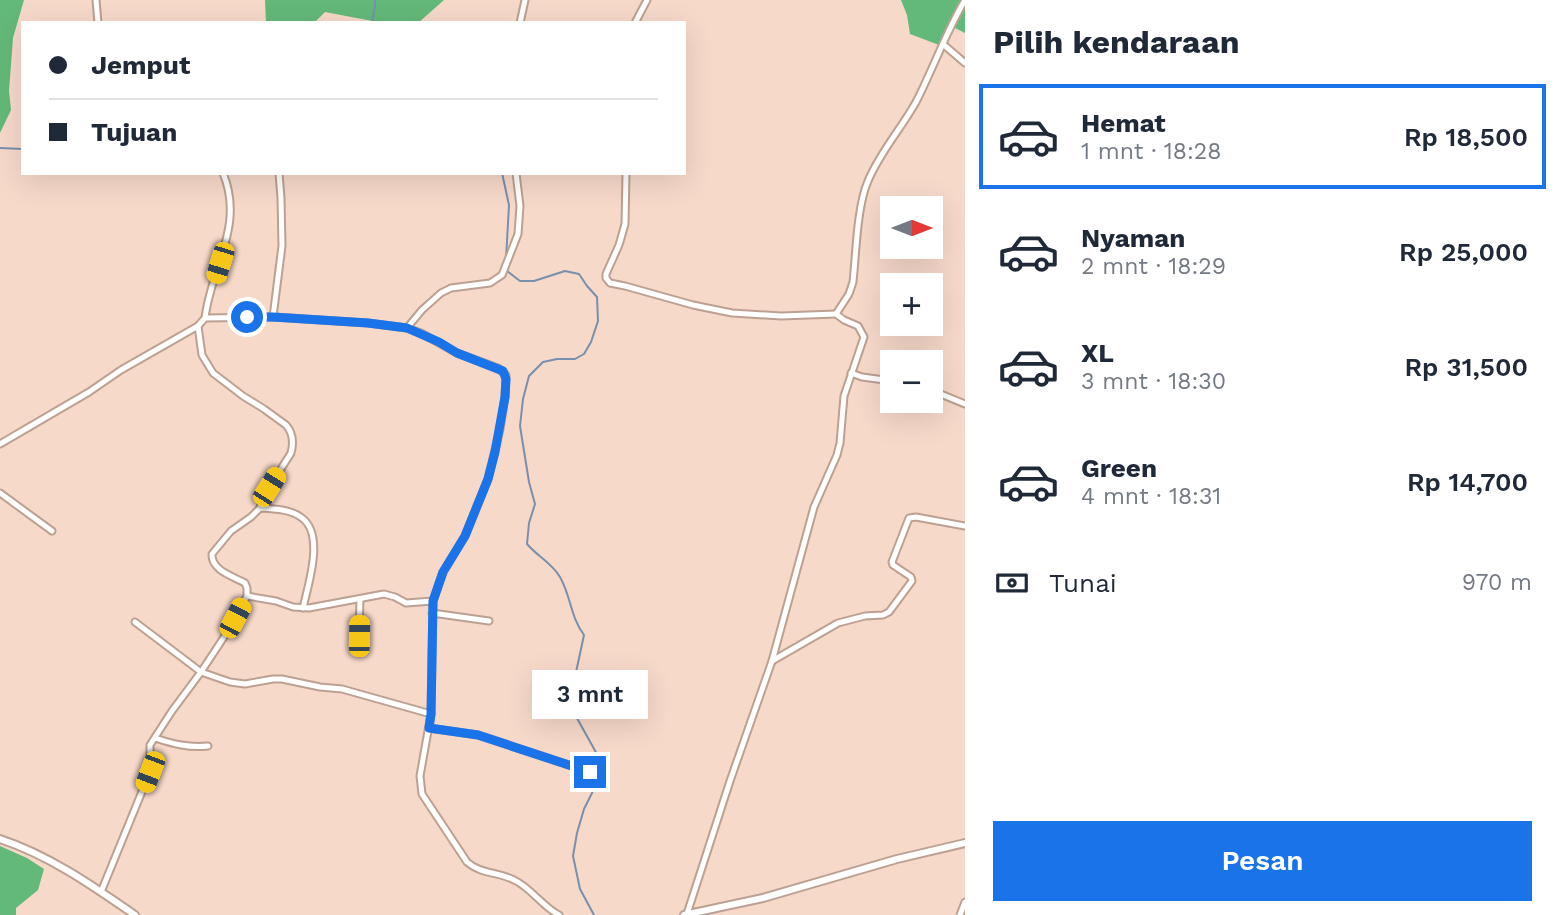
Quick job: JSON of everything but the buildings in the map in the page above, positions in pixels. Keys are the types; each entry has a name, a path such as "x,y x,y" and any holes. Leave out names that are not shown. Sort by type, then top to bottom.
{"street":[{"path":"96,0 98,21"},
{"path":"520,21 525,0"},
{"path":"636,21 647,0"},
{"path":"836,314 853,282 862,202 867,182 887,145 915,105 965,0"},
{"path":"944,45 965,63"},
{"path":"0,444 198,326 205,318 229,226 230,192 224,175"},
{"path":"273,317 282,246 279,175"},
{"path":"407,328 441,293 451,288 490,282 502,275 520,222 516,175"},
{"path":"626,175 625,224 620,245 606,274 610,284 722,312 781,316 836,314 858,326 863,333 863,344 844,396 840,443 814,507 772,661 686,915"},
{"path":"205,318 273,317 407,328 457,353 503,371 506,379 500,429 488,479 465,536 443,572 433,601 431,714 419,776 422,794 467,862 476,869 513,879 524,885 533,896 559,915"},
{"path":"101,892 150,772 150,745 226,634 247,596 245,583 216,567 211,558 215,548 260,508 262,499 291,453 293,439 285,424 213,373 202,355 198,326"},
{"path":"851,373 880,379"},
{"path":"943,395 965,404"},
{"path":"0,493 52,531"},
{"path":"260,508 277,509 304,519 313,535 312,564 303,608"},
{"path":"772,661 838,623 866,616 881,616 889,612 912,581 892,565 909,518 965,526"},
{"path":"247,596 303,608 384,594 406,603 433,601"},
{"path":"359,636 360,599"},
{"path":"432,613 489,621"},
{"path":"135,622 201,672 230,682 245,684 282,679 310,686 342,689 431,714"},
{"path":"429,728 478,735 590,772"},
{"path":"155,738 179,745 208,746"},
{"path":"0,839 43,858 135,915"},
{"path":"686,915 763,898 897,859 965,843"},
{"path":"961,915 965,902"}],"green space":[{"path":"0,0 24,0 13,38 9,91 11,110 0,133"},
{"path":"265,0 444,0 420,21 372,21 325,12 316,21 266,21"},
{"path":"901,0 965,0 965,33 948,26 939,45 910,34"},
{"path":"0,846 44,869 38,890 16,908 16,915 0,915"}],"waterway":[{"path":"372,21 375,0"},
{"path":"0,148 21,149"},
{"path":"502,175 509,205 506,259"},
{"path":"507,268 507,271 520,281 534,281 565,271 579,274 597,297 598,321 584,354 575,359 543,362 529,376 520,426 535,504 529,523 527,544 560,577 584,635 572,691 573,711 598,756 599,779 584,809 573,856 580,889 594,915"}],"route":[{"path":"247,317 368,323 407,328 506,374 505,397 488,479 465,536 443,572 433,601 429,728 478,735 590,772"}]}
